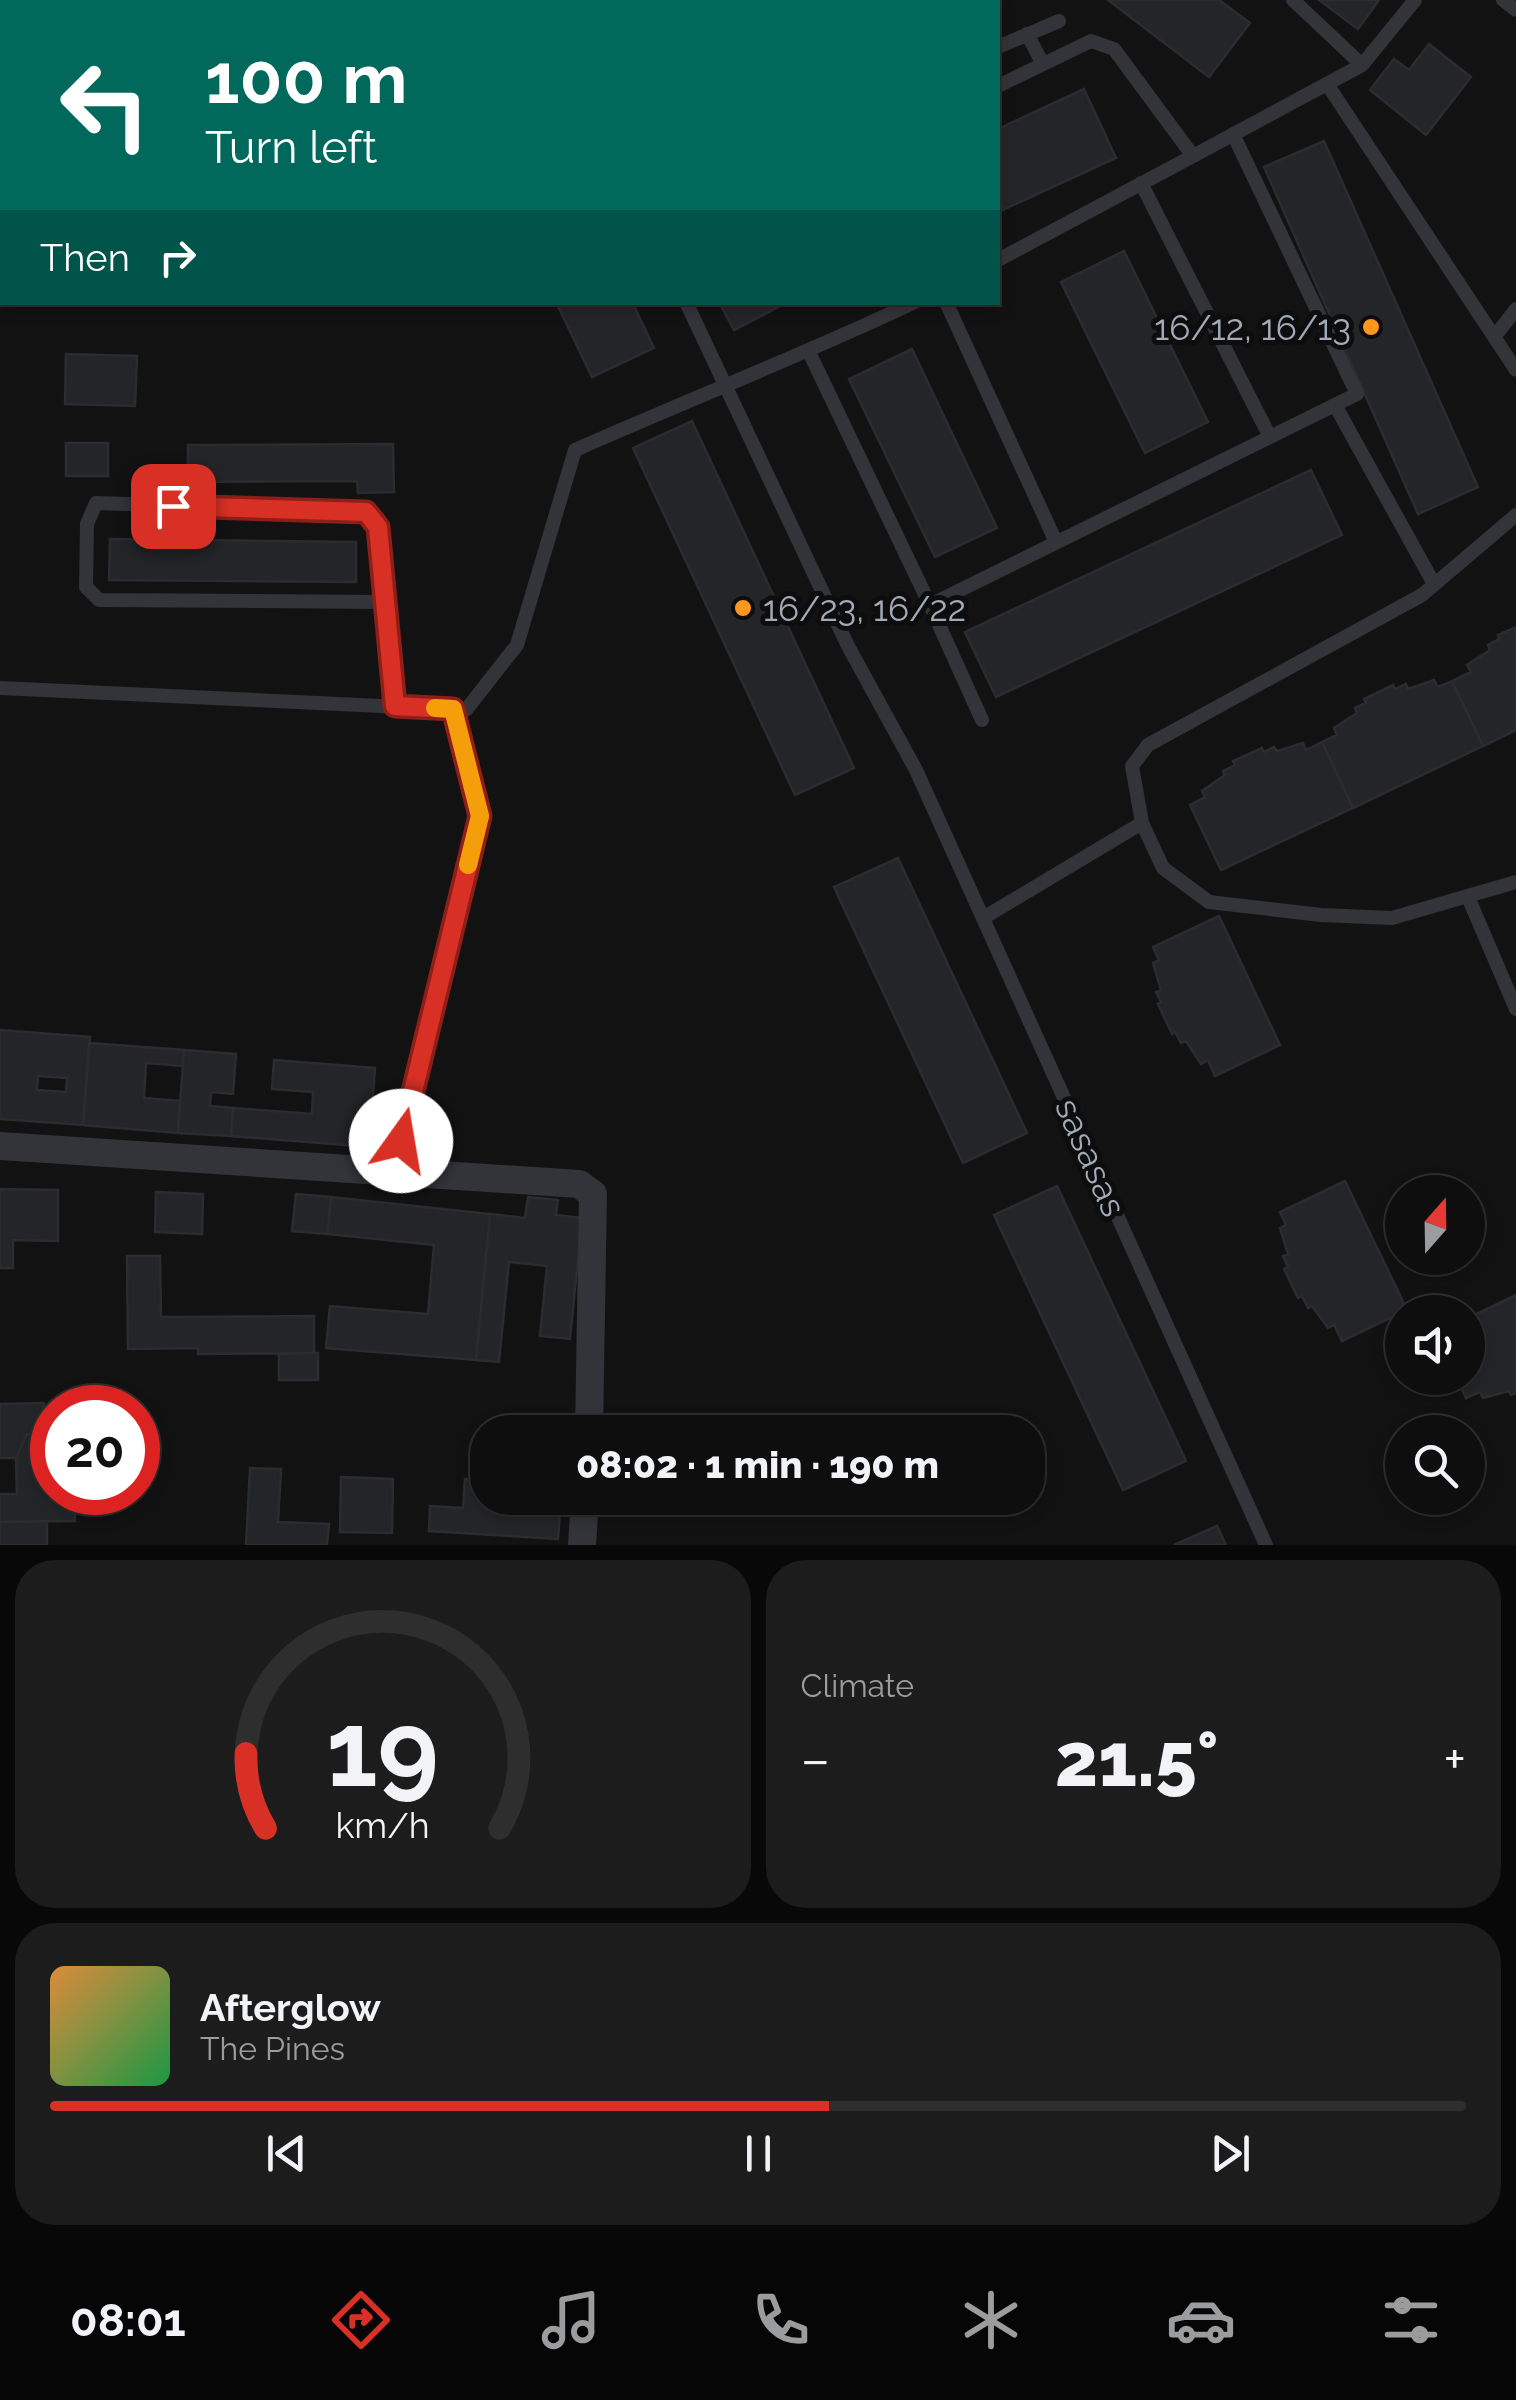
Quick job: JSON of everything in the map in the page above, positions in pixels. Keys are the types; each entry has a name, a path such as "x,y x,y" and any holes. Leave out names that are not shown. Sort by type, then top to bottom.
{"street":[{"path":"0,1146 580,1184 593,1194 590,1415"},
{"path":"582,1545 584,1515"}],"lane":[{"path":"1293,0 1362,65"},
{"path":"1000,259 1362,65 1415,0"},
{"path":"1504,0 1516,10"},
{"path":"1000,46 1059,21"},
{"path":"1027,34 1043,64"},
{"path":"1000,85 1091,41 1114,49 1193,156"},
{"path":"1327,84 1516,370"},
{"path":"930,605 1358,394 1234,134"},
{"path":"1141,184 1270,437"},
{"name":"sasasas","path":"687,305 848,646 916,770 1266,1545"},
{"path":"0,688 466,710 516,645 575,450 722,384 809,352 908,305"},
{"path":"947,305 1056,542"},
{"path":"1495,336 1516,309"},
{"path":"809,352 982,720"},
{"path":"1335,404 1434,584"},
{"path":"385,602 99,600 86,586 87,524 96,503 366,512 378,527 395,706"},
{"path":"1516,515 1422,595 1148,745 1132,766 1142,823 1163,868 1209,902 1321,915 1392,918 1516,882"},
{"path":"393,1173 480,816 453,709"},
{"path":"982,918 1142,823"},
{"path":"1468,897 1516,1009"}],"building":[{"path":"1108,0 1219,0 1250,23 1209,77"},
{"path":"1319,0 1379,0 1358,29"},
{"path":"1429,44 1471,77 1426,135 1370,90 1394,59 1409,70"},
{"path":"1084,89 1116,158 1000,211 1000,128"},
{"name":"16/12, 16/13","path":"1324,141 1478,487 1418,514 1264,167"},
{"path":"1124,251 1208,422 1145,453 1061,282"},
{"path":"557,305 633,305 654,348 592,377"},
{"path":"721,305 782,305 734,330"},
{"path":"912,349 997,528 935,557 849,379"},
{"path":"66,354 137,356 135,406 65,404"},
{"name":"16/23, 16/22","path":"692,421 854,768 795,795 633,448"},
{"path":"66,443 108,443 108,476 66,476"},
{"path":"393,444 394,492 358,493 357,481 188,482 188,445"},
{"path":"1311,470 1342,535 996,697 965,632"},
{"path":"110,539 356,542 356,582 109,580"},
{"path":"1516,627 1516,730 1483,746 1452,681 1471,672 1467,665 1490,650 1488,645 1499,639 1498,635"},
{"path":"1434,680 1438,687 1452,681 1483,746 1353,808 1322,742 1337,735 1334,728 1357,713 1355,708 1366,703 1364,699 1393,685 1395,689 1406,684 1408,689"},
{"path":"1322,742 1353,808 1221,870 1190,805 1205,797 1202,791 1225,775 1223,771 1235,765 1233,761 1262,748 1264,752 1274,747 1277,751 1303,743 1306,750"},
{"path":"898,858 1027,1133 963,1163 834,887"},
{"path":"1219,916 1280,1045 1215,1076 1208,1060 1201,1064 1186,1041 1181,1043 1175,1032 1172,1034 1158,1004 1161,1002 1156,992 1161,990 1153,963 1159,960 1153,947"},
{"path":"0,1030 90,1037 83,1125 0,1119","holes":["38,1076 67,1078 66,1092 37,1090"]},
{"path":"89,1043 184,1050 183,1066 146,1063 144,1098 180,1101 178,1133 83,1125"},
{"path":"184,1050 236,1054 233,1094 211,1092 210,1106 233,1108 231,1136 178,1133"},
{"path":"274,1060 375,1068 369,1147 231,1136 233,1108 312,1114 313,1092 272,1089"},
{"path":"1345,1181 1385,1264 1385,1275 1390,1275 1400,1295 1385,1295 1385,1320 1342,1341 1334,1325 1328,1328 1302,1296 1298,1298 1284,1269 1288,1267 1283,1256 1288,1254 1280,1228 1286,1225 1280,1212"},
{"path":"1057,1186 1186,1461 1123,1490 994,1215"},
{"path":"0,1189 58,1190 58,1241 13,1240 13,1268 0,1268"},
{"path":"156,1192 203,1194 202,1234 155,1232"},
{"path":"296,1194 331,1197 327,1234 292,1231"},
{"path":"331,1197 490,1214 476,1360 326,1348 330,1306 428,1314 434,1245 327,1234"},
{"path":"528,1197 558,1200 556,1215 582,1218 570,1339 540,1336 547,1266 509,1262 499,1362 476,1360 490,1214 525,1218"},
{"path":"127,1256 160,1256 161,1317 314,1316 314,1353 198,1354 198,1348 128,1349"},
{"path":"1516,1295 1516,1393 1511,1395 1509,1391 1483,1398 1482,1395 1485,1395 1485,1310"},
{"path":"318,1353 318,1380 279,1380 279,1354"},
{"path":"30,1403 30,1434 16,1458 0,1458 0,1404"},
{"path":"30,1434 30,1515 75,1515 75,1521 0,1522 0,1494 17,1494 16,1458"},
{"path":"250,1468 281,1469 278,1522 329,1524 327,1545 246,1545"},
{"path":"341,1477 393,1479 392,1533 340,1532"},
{"path":"465,1479 470,1479 470,1515 560,1515 558,1539 429,1531 430,1506 463,1508"},
{"path":"47,1521 47,1545 0,1545 0,1522"},
{"path":"1217,1526 1226,1545 1174,1545"}],"slow traffic":[{"path":"435,708 453,709 480,816 468,865"}],"place":[{"name":"16/12, 16/13","path":"1371,327"},
{"name":"16/23, 16/22","path":"743,608"}],"route":[{"path":"173,506 366,512 378,527 395,706 453,709 480,816 401,1141"}]}
